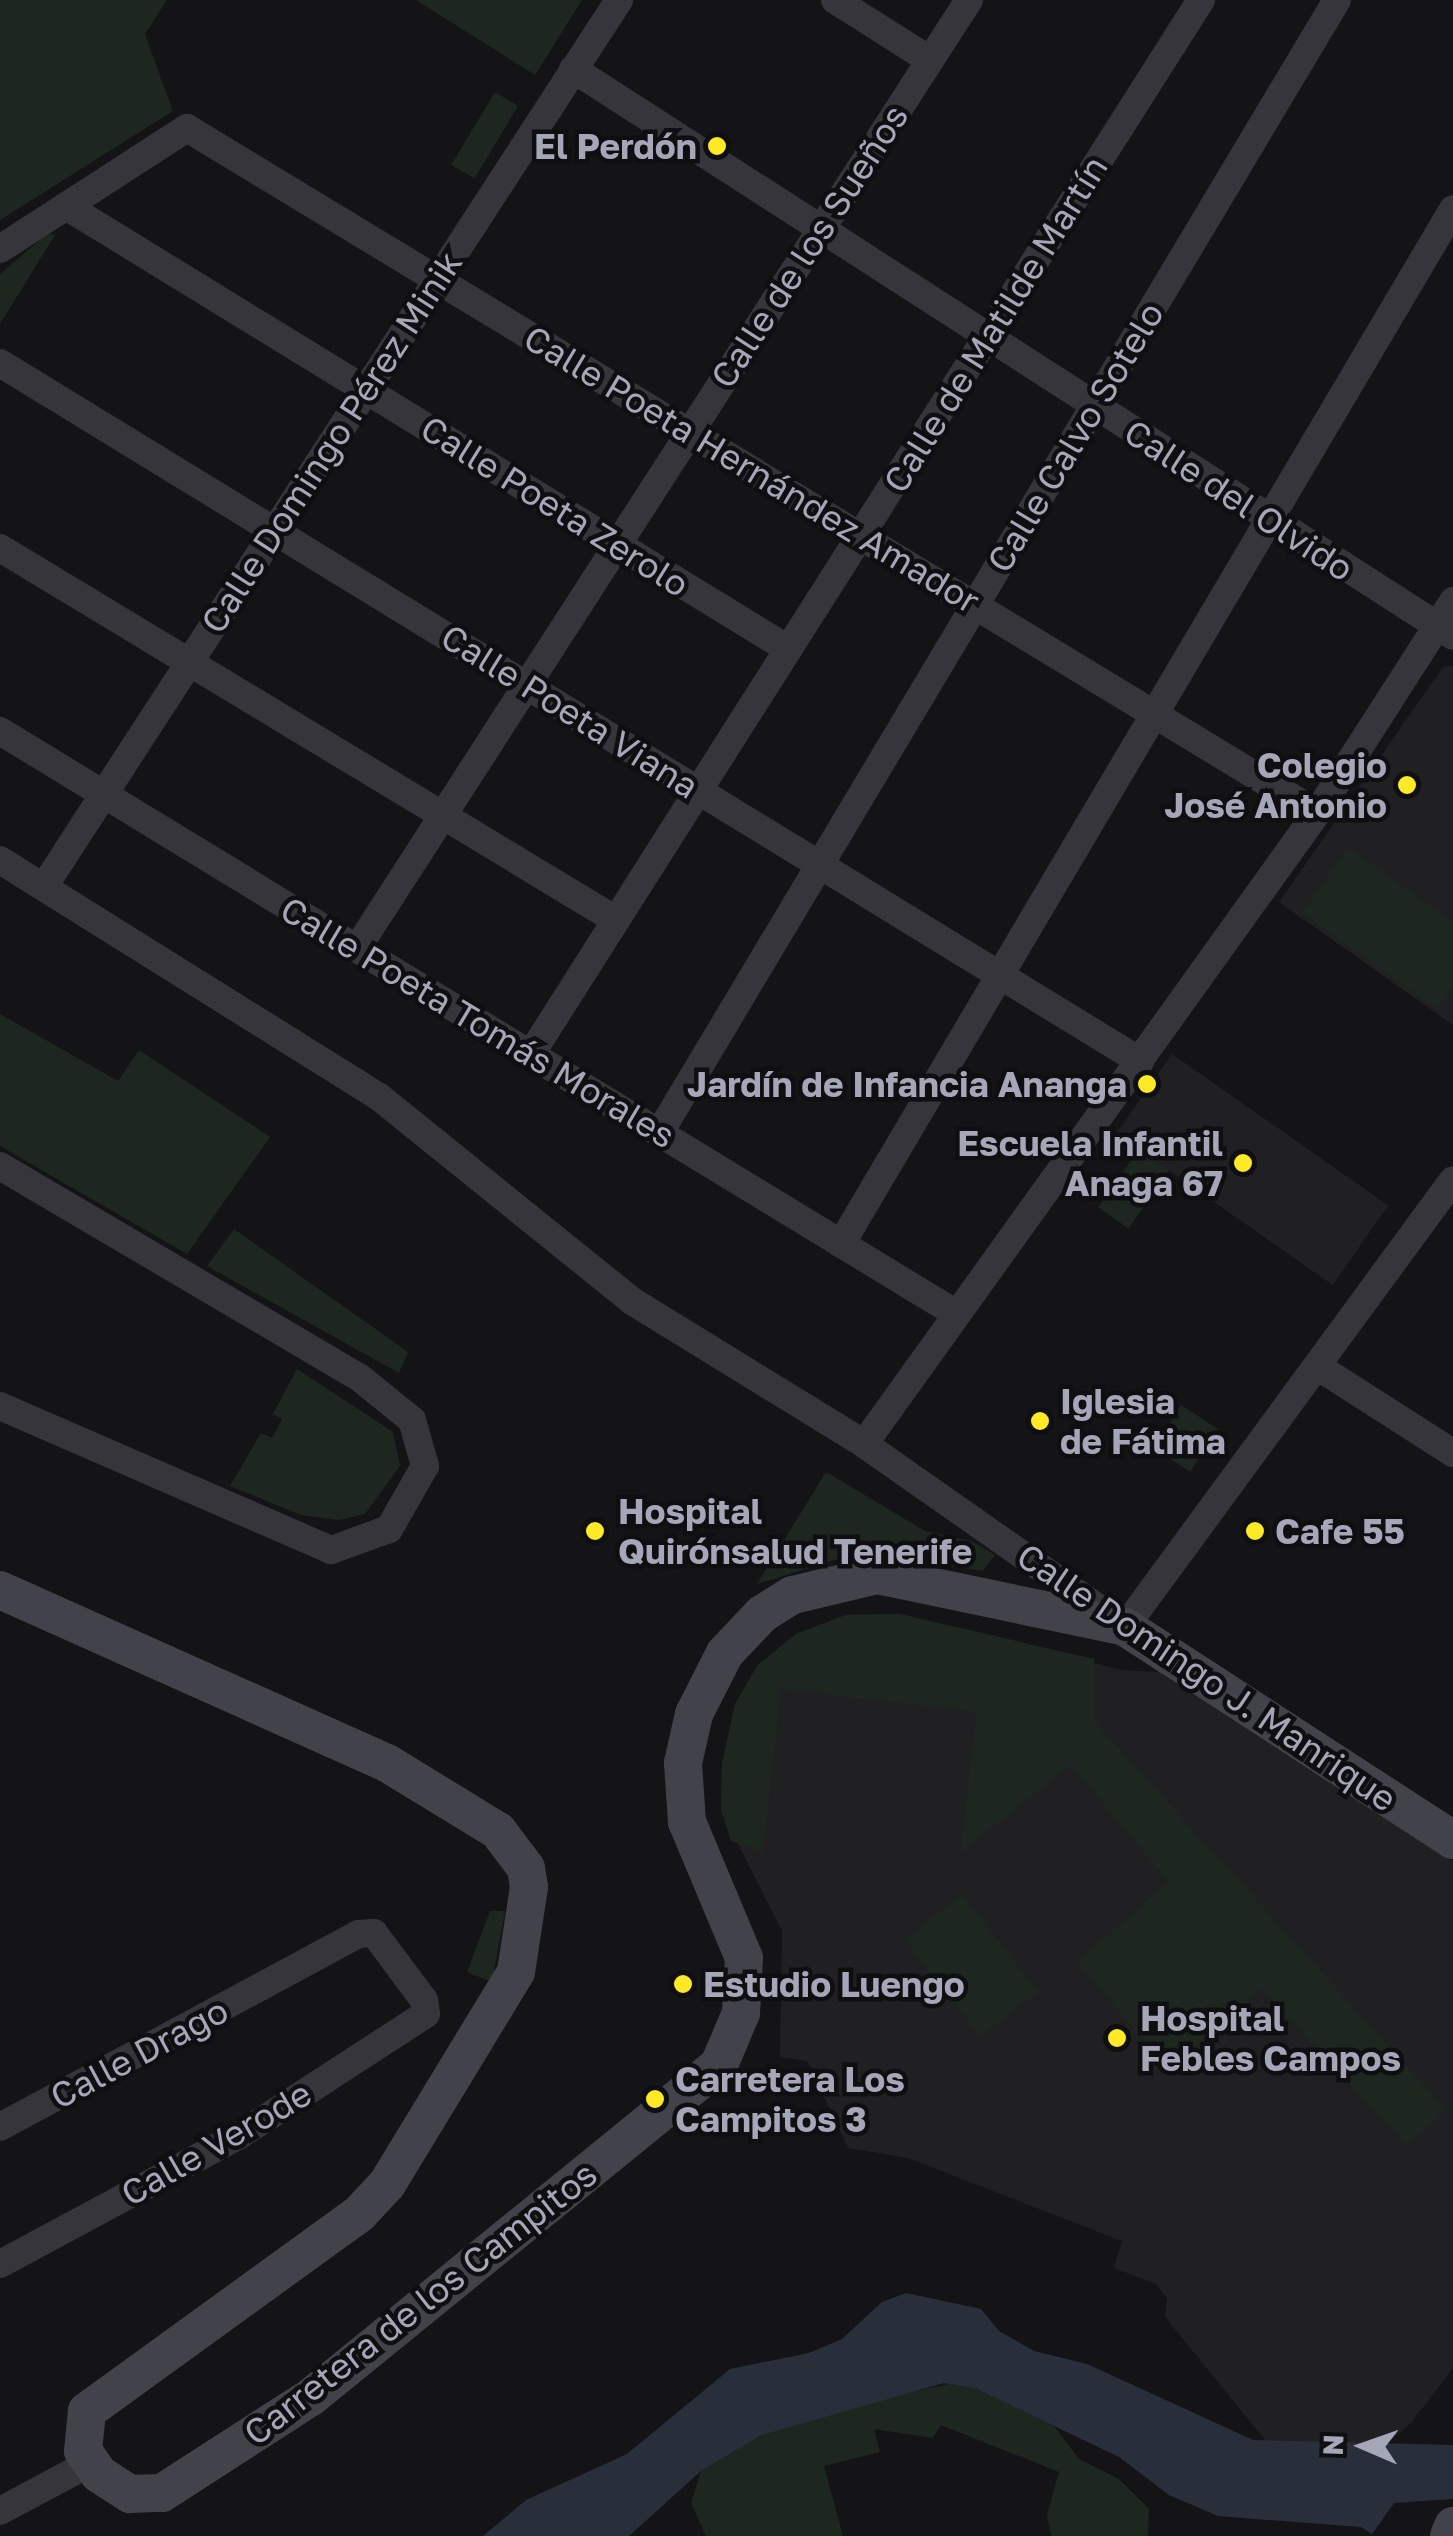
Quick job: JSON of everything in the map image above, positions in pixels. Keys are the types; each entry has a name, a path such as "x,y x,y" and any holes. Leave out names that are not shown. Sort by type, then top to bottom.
{"main road":[{"name":"Carretera de los Campitos","path":"90,2463 130,2494 150,2496 186,2479 311,2397 719,2065 741,2013 744,1958 686,1822 683,1762 704,1691 725,1653 762,1614 837,1579 876,1576 925,1580 1125,1627"},
{"path":"0,1590 187,1668 401,1771 498,1832 526,1868 529,1887 516,1972 386,2184 360,2214 95,2402 82,2423 90,2463"},
{"name":"Calle Domingo J. Manrique","path":"1125,1627 1453,1840"},
{"path":"1449,2536 1453,2526"}],"street":[{"name":"Calle Domingo Pérez Minik","path":"44,885 619,0"},
{"path":"835,0 930,60"},
{"name":"Calle de los Sueños","path":"358,947 968,0"},
{"name":"Calle de Matilde Martín","path":"531,1054 1201,0"},
{"name":"Calle Calvo Sotelo","path":"660,1132 1337,0"},
{"name":"Calle del Olvido","path":"573,69 818,232 1446,632"},
{"name":"Calle Poeta Hernández Amador","path":"66,206 187,128 1316,813"},
{"path":"0,248 66,206"},
{"name":"Calle Poeta Zerolo","path":"66,206 788,649"},
{"path":"842,1244 1453,209"},
{"name":"Calle Poeta Viana","path":"0,363 1140,1060"},
{"path":"0,548 616,920"},
{"path":"864,1444 1446,632 1453,600"},
{"name":"Calle Poeta Tomás Morales","path":"0,731 955,1313"},
{"name":"Calle Domingo J. Manrique","path":"0,860 378,1096 632,1300 864,1444 1125,1627"},
{"path":"0,1166 360,1378 412,1420 425,1466 389,1529 331,1550 0,1406"},
{"path":"1125,1627 1320,1368 1453,1180"},
{"path":"1320,1368 1453,1453"},
{"name":"Calle Drago","path":"0,2127 358,1934 374,1933 424,2000 426,2014"},
{"name":"Calle Verode","path":"0,2264 238,2136 426,2014"},
{"path":"0,2510 90,2463"}],"shaded area":[{"path":"0,0 167,0 145,34 173,111 0,220"},
{"path":"416,0 582,0 535,75"},
{"path":"495,92 518,106 474,179 451,165"},
{"path":"47,234 55,235 0,324 0,274"},
{"name":"Colegio José Antonio","path":"1453,666 1453,1025 1279,902 1443,667"},
{"path":"1348,847 1453,922 1453,986 1437,1009 1302,913"},
{"path":"0,1014 118,1081 139,1050 270,1137 187,1254 0,1146"},
{"name":"Escuela Infantil Anaga 67","path":"1172,1054 1388,1205 1333,1285 1116,1133"},
{"path":"1139,1149 1169,1170 1129,1228 1098,1207"},
{"path":"234,1229 408,1352 399,1373 207,1266"},
{"path":"297,1369 393,1432 400,1466 365,1514 339,1520 301,1515 230,1486 261,1433 272,1438 282,1419 273,1414"},
{"path":"1181,1405 1218,1429 1190,1472 1153,1448"},
{"path":"826,1472 925,1531 971,1541 995,1555 983,1571 860,1552 757,1584"},
{"name":"Hospital Febles Campos","path":"900,1614 1121,1670 1159,1672 1453,1861 1453,2368 1411,2423 1385,2445 1266,2441 1165,2317 1167,2298 1156,2284 1114,2268 1122,2241 908,2158 848,2148 807,2061 780,2057 782,1931 721,1810 722,1764 735,1704 758,1665 796,1634 846,1615"},
{"path":"900,1614 1094,1659 1094,1721 1447,2110 1407,2146 1262,1989 1169,2070 1077,1962 1169,1882 1071,1765 960,1853 977,1712 781,1689 763,1852 731,1841 721,1810 722,1764 735,1704 758,1665 796,1634 846,1615"},
{"path":"962,1894 1038,1992 981,2037 904,1939"},
{"path":"490,1911 505,1911 492,1982 467,1972"},
{"path":"906,2293 981,2309 999,2331 1034,2351 1087,2364 1253,2440 1453,2445 1453,2499 1394,2503 1372,2534 1361,2527 1218,2516 1169,2495 1119,2457 977,2389 944,2383 762,2435 701,2471 629,2536 483,2536 526,2500 627,2454 730,2369 809,2353 842,2339 882,2302"},
{"path":"949,2384 977,2389 1054,2426 1079,2459 1119,2479 1149,2509 1148,2536 1051,2536 1047,2515 1059,2472 941,2425 933,2438 874,2429 880,2452 824,2466 843,2536 706,2536 691,2503 701,2471 762,2435 846,2406"}],"place":[{"name":"El Perdón","path":"717,146"},
{"name":"Colegio José Antonio","path":"1407,785"},
{"name":"Jardín de Infancia Ananga","path":"1147,1084"},
{"name":"Escuela Infantil Anaga 67","path":"1243,1163"},
{"name":"Iglesia de Fátima","path":"1040,1421"},
{"name":"Hospital Quirónsalud Tenerife","path":"595,1531"},
{"name":"Cafe 55","path":"1255,1531"},
{"name":"Estudio Luengo","path":"683,1984"},
{"name":"Hospital Febles Campos","path":"1117,2038"},
{"name":"Carretera Los Campitos 3","path":"655,2099"}]}
